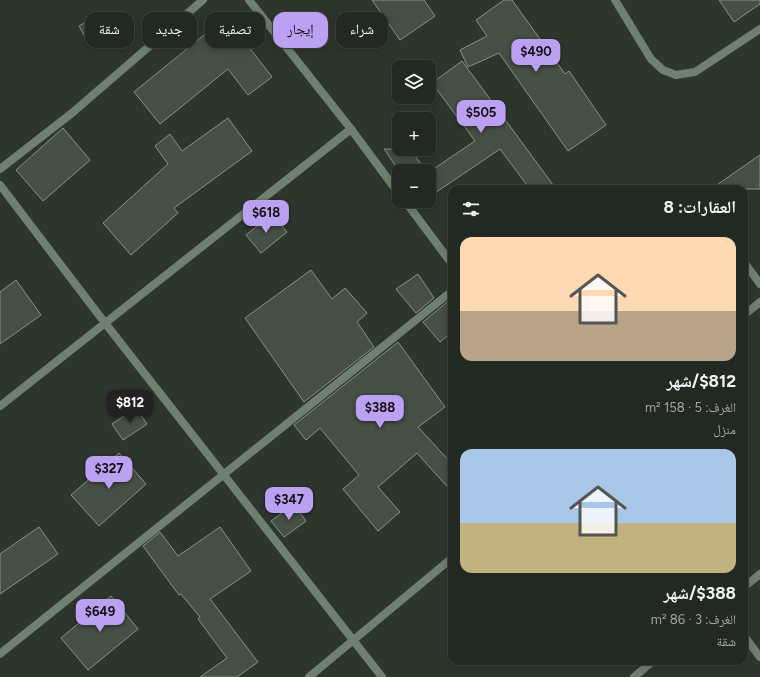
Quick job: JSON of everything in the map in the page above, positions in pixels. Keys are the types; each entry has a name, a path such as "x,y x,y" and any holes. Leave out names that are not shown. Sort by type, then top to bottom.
{"street":[{"path":"0,169 72,113 203,0"},
{"path":"249,0 351,129 392,185"},
{"path":"615,0 651,59 663,70 676,75 696,72 760,30"},
{"path":"0,406 351,129"},
{"path":"0,185 105,323 382,677"},
{"path":"409,208 448,259"},
{"path":"748,268 760,284"},
{"path":"0,654 448,294"},
{"path":"748,312 760,302"},
{"path":"310,677 448,561"},
{"path":"748,584 760,574"},
{"path":"748,641 760,657"},
{"path":"634,677 648,665"}],"building":[{"path":"372,0 424,0 435,16 400,40 388,23 388,12 380,12"},
{"path":"504,0 512,0 565,74 569,71 606,125 568,151 499,53 468,67 460,50 487,36 476,20"},
{"path":"719,0 760,0 760,4 734,22"},
{"path":"85,22 85,37 79,26"},
{"path":"205,34 205,48 250,48 272,77 248,95 228,69 160,124 134,92 188,48 197,48 197,41"},
{"path":"462,61 553,185 527,185 500,149 436,192 436,167 475,141 436,88 436,80"},
{"path":"228,118 252,151 174,208 178,213 131,255 103,223 168,164 155,146 170,134 182,151"},
{"path":"63,128 90,160 43,201 16,170"},
{"path":"384,149 392,149 392,156 415,156 421,164 394,164"},
{"path":"760,155 760,189 748,189 748,185 717,185"},
{"path":"272,214 287,232 261,253 246,235"},
{"path":"311,270 332,299 345,288 367,313 357,322 374,347 304,402 245,318"},
{"path":"418,274 434,298 416,313 396,289"},
{"path":"16,280 41,315 0,344 0,292"},
{"path":"447,302 448,335 440,342 423,322"},
{"path":"398,342 445,407 418,427 448,460 448,488 417,453 378,487 400,512 378,531 343,489 359,475 320,428 306,440 294,425"},
{"path":"136,408 147,424 123,440 112,424"},
{"path":"119,453 146,484 99,526 71,495"},
{"path":"294,504 306,521 284,537 271,521"},
{"path":"39,527 58,554 0,594 0,554"},
{"path":"220,527 251,571 210,599 258,662 237,677 200,677 227,658 198,619 200,617 181,594 179,595 143,546 160,532 178,556"},
{"path":"111,596 138,629 88,670 61,638"}]}
